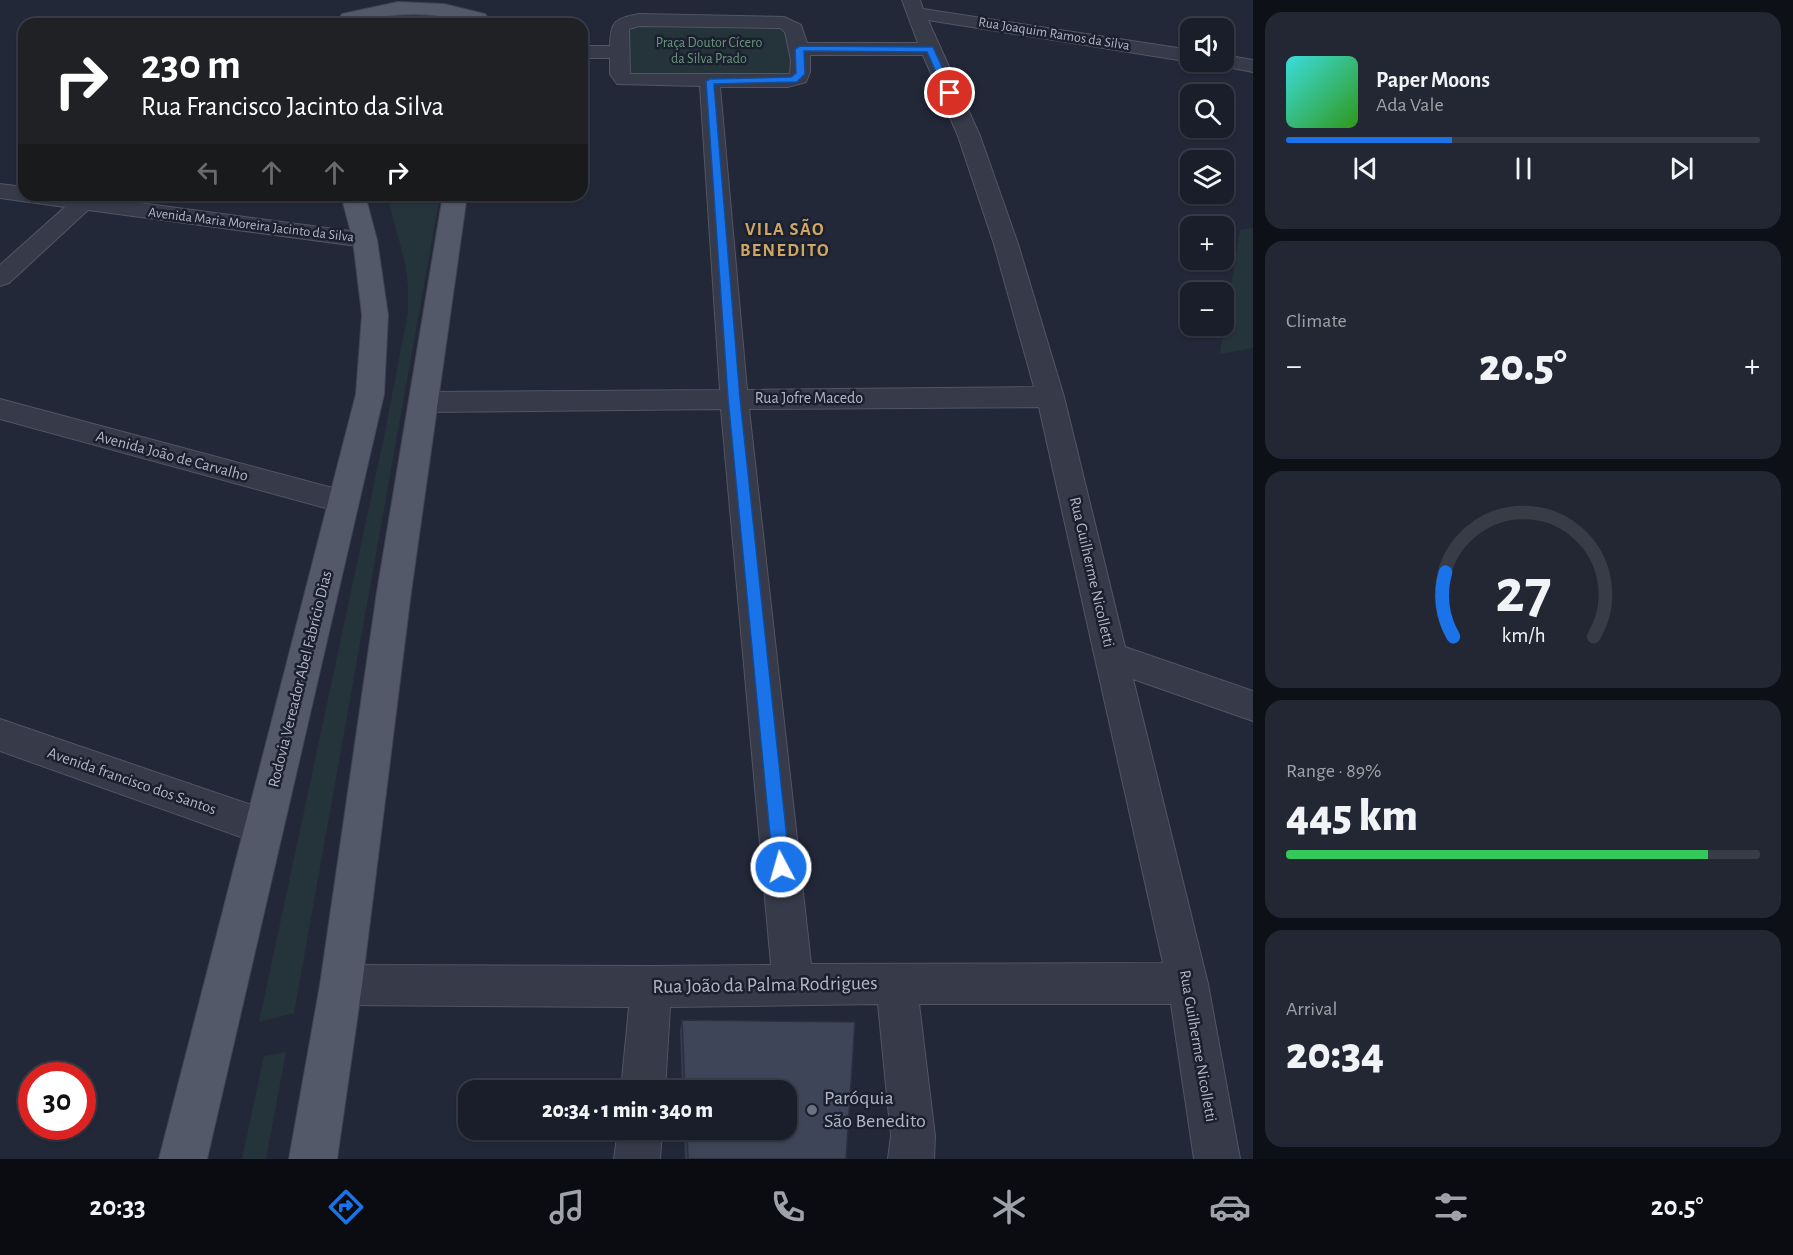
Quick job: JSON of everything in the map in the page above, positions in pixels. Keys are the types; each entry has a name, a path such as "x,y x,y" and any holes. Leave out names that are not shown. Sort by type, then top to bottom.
{"main road":[{"path":"350,18 366,0"},
{"path":"357,18 393,7 417,5 479,14"},
{"name":"Rodovia Vereador Abel Fabrício Dias","path":"183,1159 370,394 375,315 365,240 355,201"},
{"path":"313,1159 341,985 394,592 454,201"}],"street":[{"path":"701,0 704,20"},
{"name":"Rua Guilherme Nicolletti","path":"914,6 930,49 969,136 995,212 1050,397 1188,984 1217,1159"},
{"name":"Rua Joaquim Ramos da Silva","path":"914,6 1180,54"},
{"path":"704,20 784,23 794,30 800,49 801,74 794,80 624,80 620,74 620,27 628,22 704,20"},
{"path":"800,49 930,49"},
{"path":"588,52 621,52"},
{"path":"1234,63 1253,66"},
{"path":"710,81 734,398 793,985"},
{"path":"0,190 18,193"},
{"name":"Avenida Maria Moreira Jacinto da Silva","path":"69,201 365,240"},
{"path":"0,278 82,203"},
{"name":"Rua Jofre Macedo","path":"424,402 1050,397"},
{"name":"Avenida João de Carvalho","path":"0,409 344,502"},
{"path":"1112,657 1253,706"},
{"name":"Avenida francisco dos Santos","path":"0,735 263,827"},
{"path":"896,982 913,1136 911,1159"},
{"name":"Rua João da Palma Rodrigues","path":"341,985 651,987 896,982 1188,984"},
{"path":"644,1080 651,987"},
{"path":"637,1159 639,1140"}],"green space":[{"path":"419,13 442,18 383,18"},
{"name":"Praça Doutor Cícero da Silva Prado","path":"630,26 784,28 794,75 628,76"},
{"path":"389,201 439,201 294,1013 259,1022 383,442 408,313 405,263"},
{"path":"1253,228 1253,348 1220,354 1223,336 1234,336 1234,282 1232,282 1240,230"},
{"path":"286,1052 266,1159 242,1159 264,1056"}],"building":[{"name":"Paróquia São Benedito","path":"682,1020 855,1022 846,1159 688,1159 687,1140 797,1140 797,1080 685,1080"}],"place":[{"name":"Paróquia São Benedito","path":"812,1110"}],"district":[{"name":"VILA SÃO BENEDITO","path":"785,240"}],"route":[{"path":"781,867 734,398 710,81 794,80 801,74 800,49 930,49 950,93"}]}
